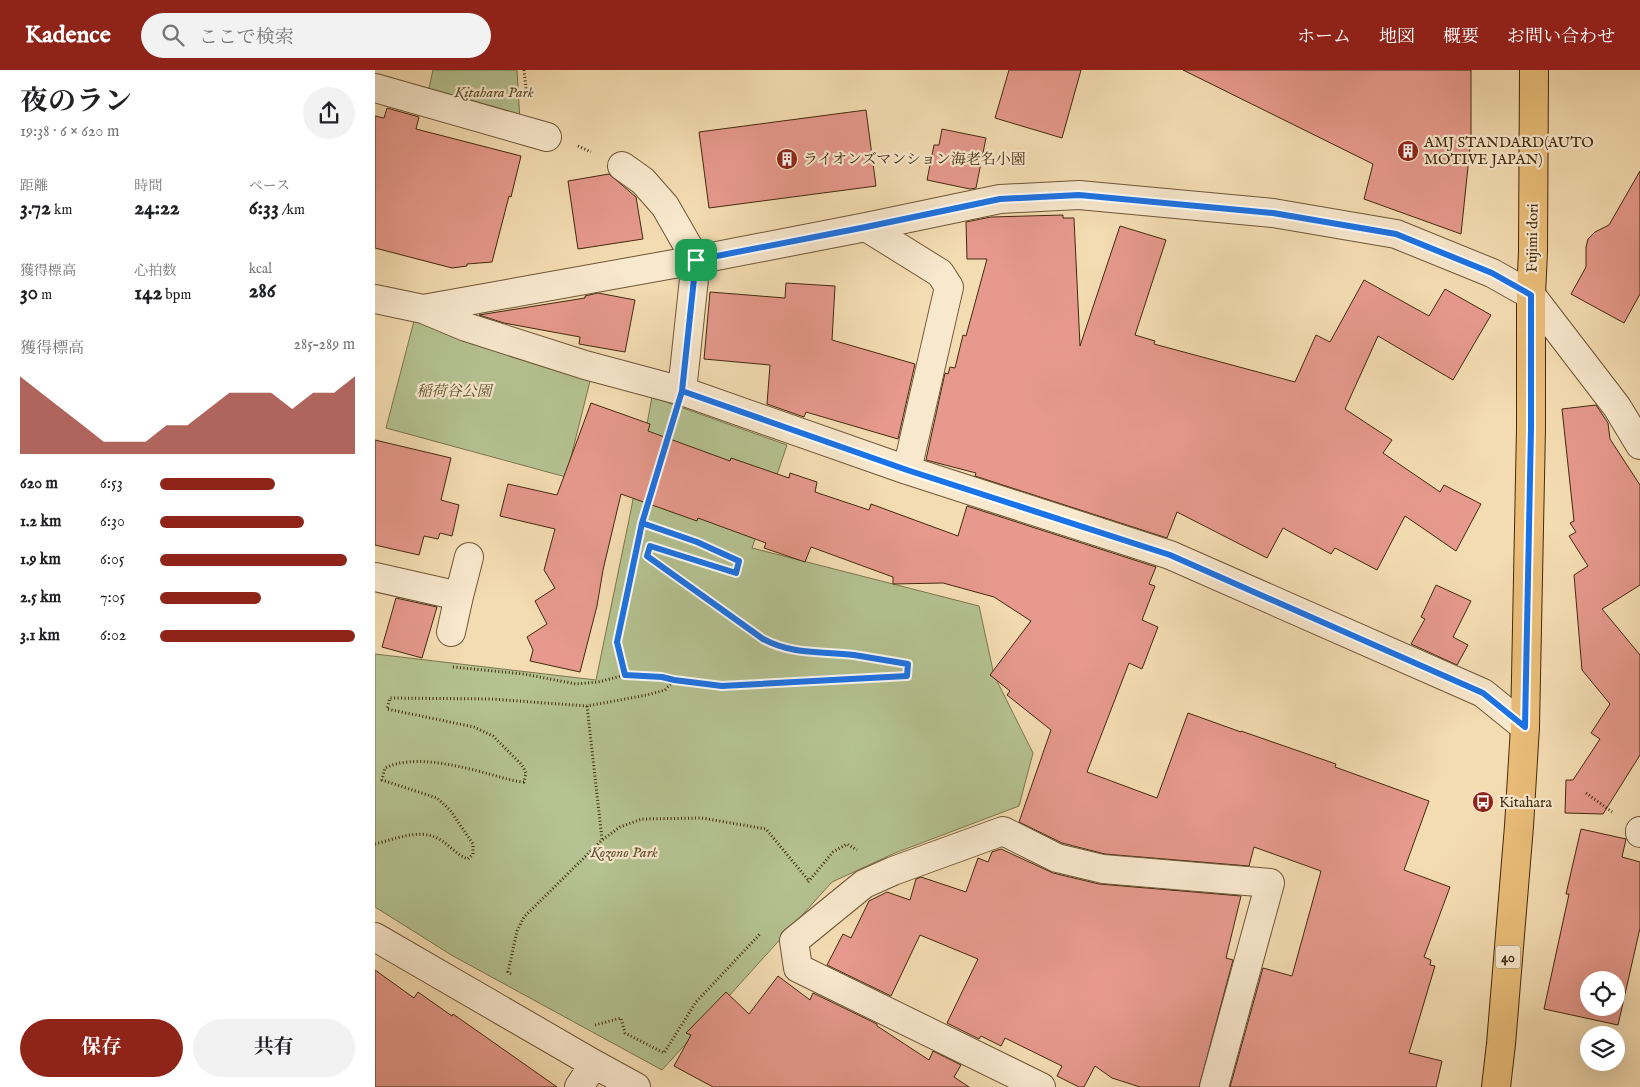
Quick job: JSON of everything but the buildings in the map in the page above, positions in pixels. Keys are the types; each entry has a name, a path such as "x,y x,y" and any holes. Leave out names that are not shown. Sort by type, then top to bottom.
{"main road":[{"name":"Fujimi dori","path":"1496,1087 1519,826 1525,727 1531,438 1534,70"}],"street":[{"path":"375,88 547,136"},
{"path":"622,166 643,181 665,206 696,260 682,391"},
{"path":"423,309 696,260 1000,199 1079,195 1273,213 1396,234 1492,273 1531,295 1617,407 1640,445"},
{"path":"866,227 940,272 949,287 907,470"},
{"path":"375,299 423,309 466,327 585,365 682,391 907,470 1170,555 1483,693 1525,727"},
{"path":"451,632 469,557"},
{"path":"375,577 459,596"},
{"path":"1041,1087 798,968 794,942 865,884 893,871 1003,832 1057,858 1103,869 1270,883 1214,1087"},
{"path":"375,937 636,1087"},
{"path":"579,1087 594,1064"}],"path":[{"path":"524,70 528,99"},
{"path":"547,136 574,144 622,166"},
{"path":"625,675 617,642 642,523 682,391"},
{"path":"447,666 545,677 576,684 598,682 625,675 662,677 722,686 907,676 908,664 853,655 788,650 763,639 647,556 650,546 736,573 739,561 697,542 642,523"},
{"path":"375,844 421,834 439,838 461,857 468,859 473,854 473,844 450,810 437,798 382,780 385,768 393,764 434,762 524,782 526,774 522,764 493,736 486,732 474,727 387,709 389,698 491,699 587,706 665,690 674,680"},
{"path":"587,706 602,840"},
{"path":"516,978 508,972 517,931 524,918 602,840 620,827 642,819 702,818 766,829 809,881"},
{"path":"802,888 833,852 847,844 857,849 861,859 865,884"},
{"path":"588,1026 621,1018 625,1033 664,1053 696,1002 763,931"}],"green space":[{"name":"Kitahara Park","path":"433,70 517,70 520,121 427,97"},
{"name":"稲荷谷公園","path":"414,321 591,377 566,477 386,428"},
{"name":"Kozono Park","path":"652,397 787,445 752,548 979,606 994,675 1033,753 1019,806 895,853 832,882 662,1070 453,956 375,907 375,654 596,680"}],"place":[{"name":"AMJ STANDARD(AUTO MOTIVE JAPAN)","path":"1408,151"},
{"name":"ライオンズマンション海老名小園","path":"787,159"},
{"name":"Kitahara","path":"1483,802"}],"route":[{"path":"696,260 682,391 642,523 617,642 625,675 637,674 722,686 907,676 908,664 853,655 788,650 772,644 647,556 650,546 736,573 739,561 697,542 642,523 662,457 682,391 907,470 1170,555 1483,693 1525,727 1531,428 1531,295 1492,273 1396,234 1273,213 1079,195 1000,199 696,260"}]}
